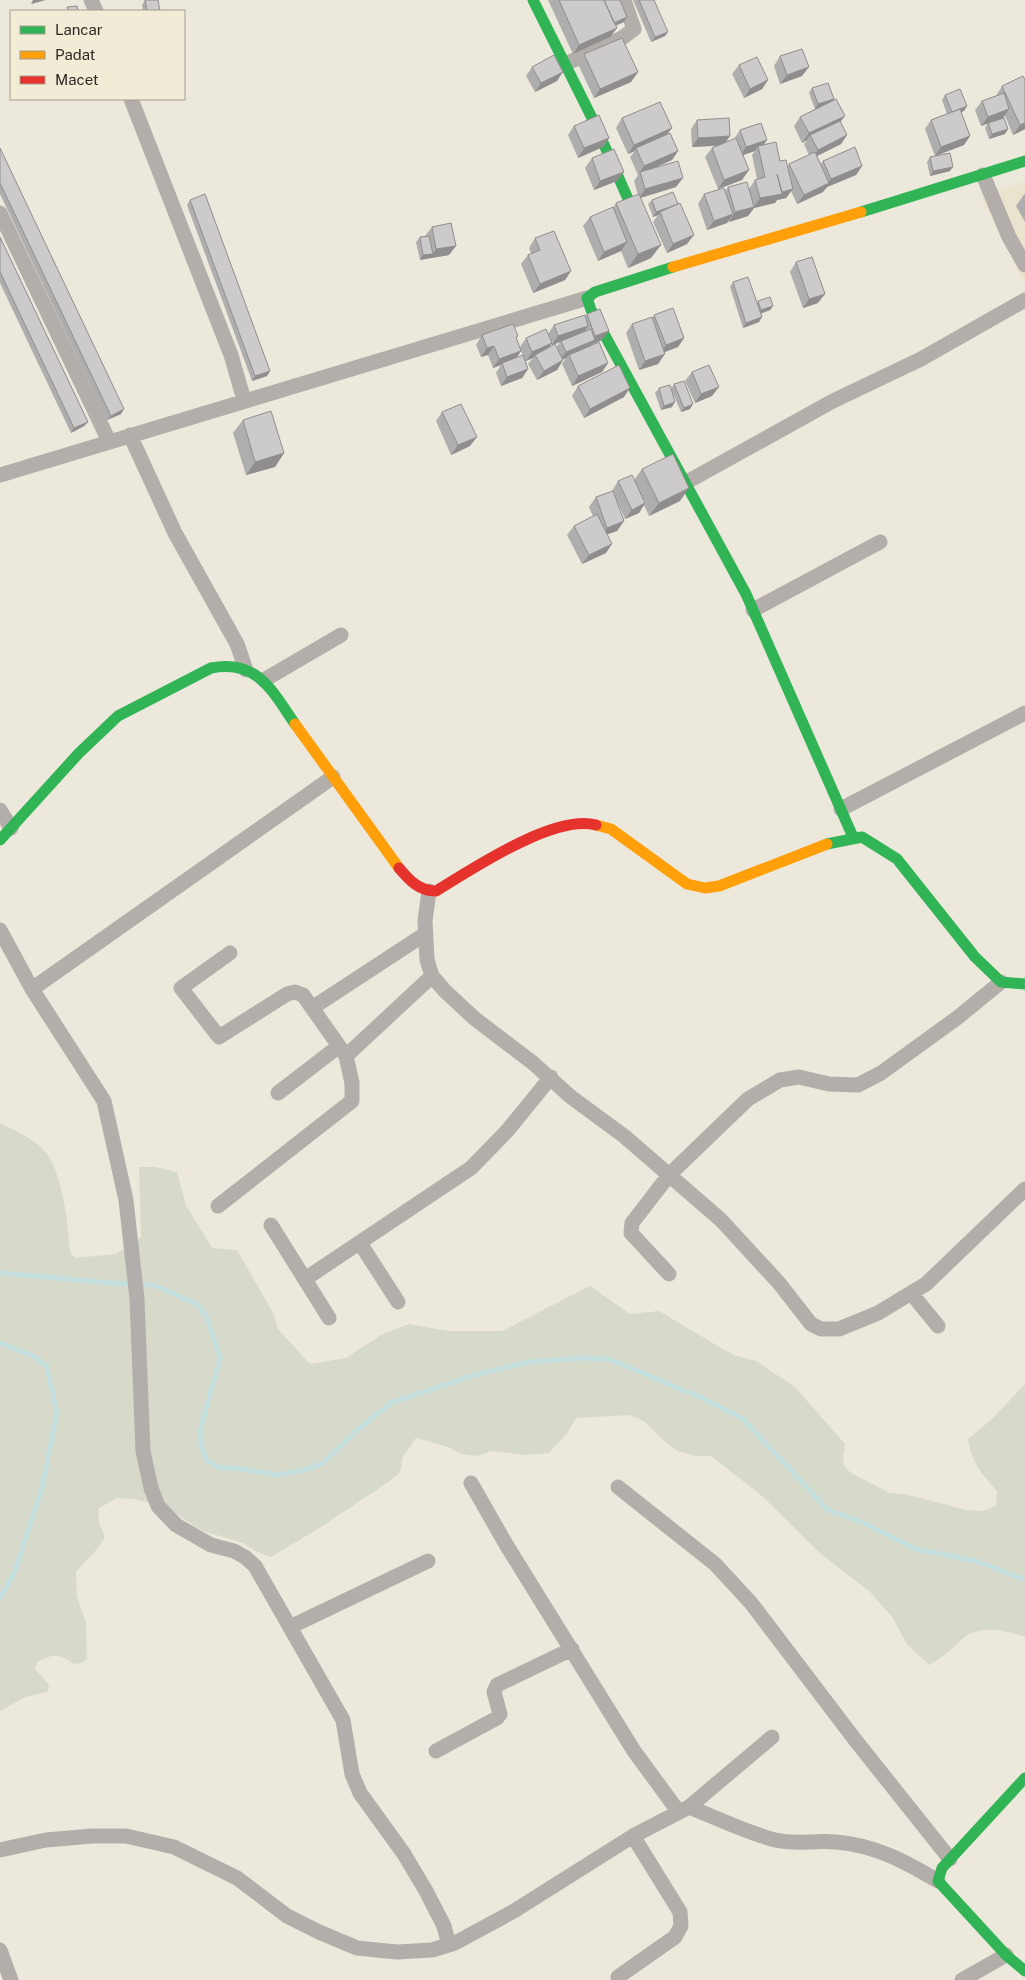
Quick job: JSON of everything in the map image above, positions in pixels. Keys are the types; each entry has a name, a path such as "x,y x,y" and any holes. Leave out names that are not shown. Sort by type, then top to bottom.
{"street":[{"path":"533,0 565,64 644,235"},
{"path":"565,64 622,38 634,29 624,0"},
{"path":"131,100 231,355 244,400"},
{"path":"0,475 587,298 595,292 657,267 983,175 1025,161"},
{"path":"983,175 1009,237 1025,265"},
{"path":"0,213 109,441"},
{"path":"587,298 591,310 753,610 853,837"},
{"path":"685,483 833,401 920,359 1025,300"},
{"path":"130,435 175,533 237,644 246,670"},
{"path":"753,610 880,542"},
{"path":"264,680 340,635"},
{"path":"0,840 78,753 118,716 211,668 222,666 246,670 264,680 387,854 411,882 429,891 436,891 494,855 560,827 584,822 611,830 687,884 704,888 719,886 835,841 862,837 897,859 975,957 1001,982 1025,984"},
{"path":"841,809 1025,714"},
{"path":"32,989 333,777"},
{"path":"0,810 11,828"},
{"path":"429,891 424,921 427,960 432,976 445,991 474,1018 551,1077 571,1097 624,1136 721,1220 779,1283 811,1324 821,1329 840,1329 878,1313 926,1284 956,1258 1025,1189"},
{"path":"0,930 32,989 104,1101 126,1200 137,1299 143,1451 151,1488 158,1506 176,1524 211,1545 246,1557 255,1566 343,1720 352,1774 360,1793 404,1854 426,1891 444,1926 449,1945"},
{"path":"312,1008 425,934"},
{"path":"218,1206 352,1101 352,1083 342,1051 303,995 295,992 286,994 219,1037 181,988 230,953"},
{"path":"278,1093 342,1051 432,976"},
{"path":"669,1274 631,1232 632,1223 669,1175 748,1099 780,1080 799,1077 830,1084 858,1085 881,1073 957,1018 1001,982"},
{"path":"305,1279 471,1168 507,1130 551,1077"},
{"path":"271,1225 329,1318"},
{"path":"360,1243 398,1302"},
{"path":"911,1293 938,1326"},
{"path":"470,1483 634,1751 684,1809 775,1840 800,1844 834,1842 867,1846 901,1860 938,1881 1006,1955 1025,1971"},
{"path":"618,1487 715,1564 751,1603 856,1741 950,1859"},
{"path":"290,1627 428,1561"},
{"path":"436,1750 497,1718 500,1714 494,1692 497,1685 572,1649"},
{"path":"0,1850 46,1840 92,1836 136,1838 174,1846 237,1878 287,1916 357,1948 397,1952 432,1950 449,1945 514,1911 632,1836 684,1809 772,1737"},
{"path":"938,1881 939,1875 950,1859 1025,1778"},
{"path":"618,1977 675,1937 681,1926 680,1912 632,1836"},
{"path":"0,1950 11,1980"},
{"path":"962,1980 1006,1955"}],"shaded area":[{"path":"1025,181 1025,286 980,196"},
{"path":"0,1123 34,1141 50,1159 60,1184 66,1213 70,1252 75,1258 116,1254 141,1237 139,1167 155,1167 177,1172 186,1205 212,1248 237,1250 274,1315 278,1329 310,1364 346,1358 381,1335 409,1324 448,1331 502,1331 590,1286 630,1314 659,1311 734,1355 756,1361 795,1387 845,1444 843,1459 845,1467 851,1473 890,1493 905,1494 966,1510 982,1511 996,1506 997,1491 975,1461 968,1439 993,1418 1025,1384 1025,1637 1010,1632 976,1631 962,1639 943,1656 929,1665 907,1644 892,1617 870,1592 821,1554 762,1496 711,1456 696,1456 678,1451 665,1442 644,1421 629,1415 576,1418 568,1432 549,1453 525,1455 492,1451 477,1456 461,1454 448,1447 416,1438 403,1457 400,1472 390,1481 321,1527 271,1557 257,1552 243,1543 203,1531 163,1506 134,1499 116,1498 98,1509 99,1523 105,1537 76,1572 77,1596 86,1623 87,1658 82,1663 74,1664 56,1656 37,1662 35,1669 49,1685 48,1692 25,1697 0,1711"}],"building":[{"path":"145,0 158,0 160,10 147,10"},
{"path":"559,0 604,0 617,28 579,45"},
{"path":"604,0 620,0 627,17 614,23"},
{"path":"639,0 654,0 668,32 655,37"},
{"path":"77,6 78,10 68,10 67,7"},
{"path":"622,38 638,72 600,89 584,54"},
{"path":"802,49 809,67 787,75 780,56"},
{"path":"554,55 563,72 541,83 532,67"},
{"path":"757,57 768,80 750,89 739,65"},
{"path":"1023,76 1025,80 1025,123 1020,125 1002,86"},
{"path":"828,83 834,99 818,104 812,88"},
{"path":"960,89 967,106 952,112 945,95"},
{"path":"1004,93 1009,109 988,117 982,101"},
{"path":"836,99 845,116 809,133 800,117"},
{"path":"660,102 672,128 634,145 622,118"},
{"path":"960,109 970,136 941,147 931,120"},
{"path":"599,115 609,138 584,148 574,126"},
{"path":"729,118 730,136 698,138 697,120"},
{"path":"1004,118 1008,129 992,134 988,123"},
{"path":"840,121 847,135 818,150 810,135"},
{"path":"761,123 767,140 746,147 740,130"},
{"path":"670,133 678,151 644,166 636,148"},
{"path":"736,138 749,170 724,180 712,148"},
{"path":"776,142 780,161 786,160 793,189 782,192 777,174 782,194 760,198 755,180 765,177 758,146"},
{"path":"855,147 862,166 831,179 823,161"},
{"path":"0,148 124,409 111,416 0,183"},
{"path":"614,149 624,172 600,181 592,158"},
{"path":"815,152 829,183 804,195 789,164"},
{"path":"950,153 953,167 933,171 930,157"},
{"path":"678,161 683,178 645,189 640,172"},
{"path":"747,182 754,207 735,212 728,187"},
{"path":"724,188 733,214 714,221 704,194"},
{"path":"673,192 678,204 656,212 652,200"},
{"path":"205,194 270,371 255,376 190,200"},
{"path":"639,194 661,245 638,254 616,203"},
{"path":"680,203 694,235 673,244 660,212"},
{"path":"613,207 627,242 604,252 590,217"},
{"path":"451,223 456,246 436,249 432,227"},
{"path":"554,231 571,271 540,284 528,255 540,250 535,238"},
{"path":"429,236 433,254 423,255 420,237"},
{"path":"0,237 88,422 74,428 0,272"},
{"path":"812,257 825,294 809,299 796,262"},
{"path":"748,277 762,317 746,323 733,282"},
{"path":"770,297 773,306 761,310 758,301"},
{"path":"673,308 684,338 666,345 654,315"},
{"path":"600,309 609,331 595,336 587,314"},
{"path":"585,315 588,326 558,336 554,325"},
{"path":"652,317 665,354 645,361 632,324"},
{"path":"513,324 521,351 499,359 494,346 487,348 482,335"},
{"path":"546,329 552,343 532,352 526,338"},
{"path":"591,329 595,340 566,352 561,341"},
{"path":"599,342 608,363 578,376 569,355"},
{"path":"555,344 563,360 544,371 535,355"},
{"path":"523,355 528,369 507,377 502,363"},
{"path":"619,365 630,388 590,409 578,386"},
{"path":"709,365 719,387 701,394 692,372"},
{"path":"684,381 693,404 684,408 674,384"},
{"path":"670,385 675,402 664,406 659,388"},
{"path":"461,404 477,437 458,445 442,412"},
{"path":"271,411 284,453 255,462 243,420"},
{"path":"673,454 689,488 659,503 642,469"},
{"path":"632,475 645,503 632,510 618,481"},
{"path":"613,491 624,521 607,528 596,497"},
{"path":"597,514 612,544 589,555 574,526"}],"waterway":[{"path":"0,1273 154,1285 198,1305 207,1318 220,1358 200,1431 201,1445 206,1459 219,1468 234,1468 278,1475 309,1469 323,1463 355,1432 392,1402 478,1374 529,1362 579,1358 609,1359 702,1398 743,1419 828,1510 859,1521 916,1549 976,1561 1025,1580"},
{"path":"0,1343 33,1356 46,1365 57,1412 42,1488 15,1571 0,1598"}],"traffic: fast":[{"path":"533,0 594,122 640,226"},
{"path":"861,212 1025,161"},
{"path":"673,267 595,292 587,298 591,310 746,594 853,837"},
{"path":"0,840 79,753 118,716 211,668 227,666 241,668 252,673 271,689 295,724"},
{"path":"827,844 862,837 897,859 975,957 1001,982 1025,984"},
{"path":"1025,1778 942,1868 938,1881 1006,1955 1025,1971"}],"traffic: slow":[{"path":"673,267 861,212"},
{"path":"295,724 399,868"},
{"path":"596,825 611,829 687,884 705,888 719,886 827,844"}],"traffic: jam":[{"path":"399,868 419,887 436,891 491,858 536,835 579,824 596,825"}]}
